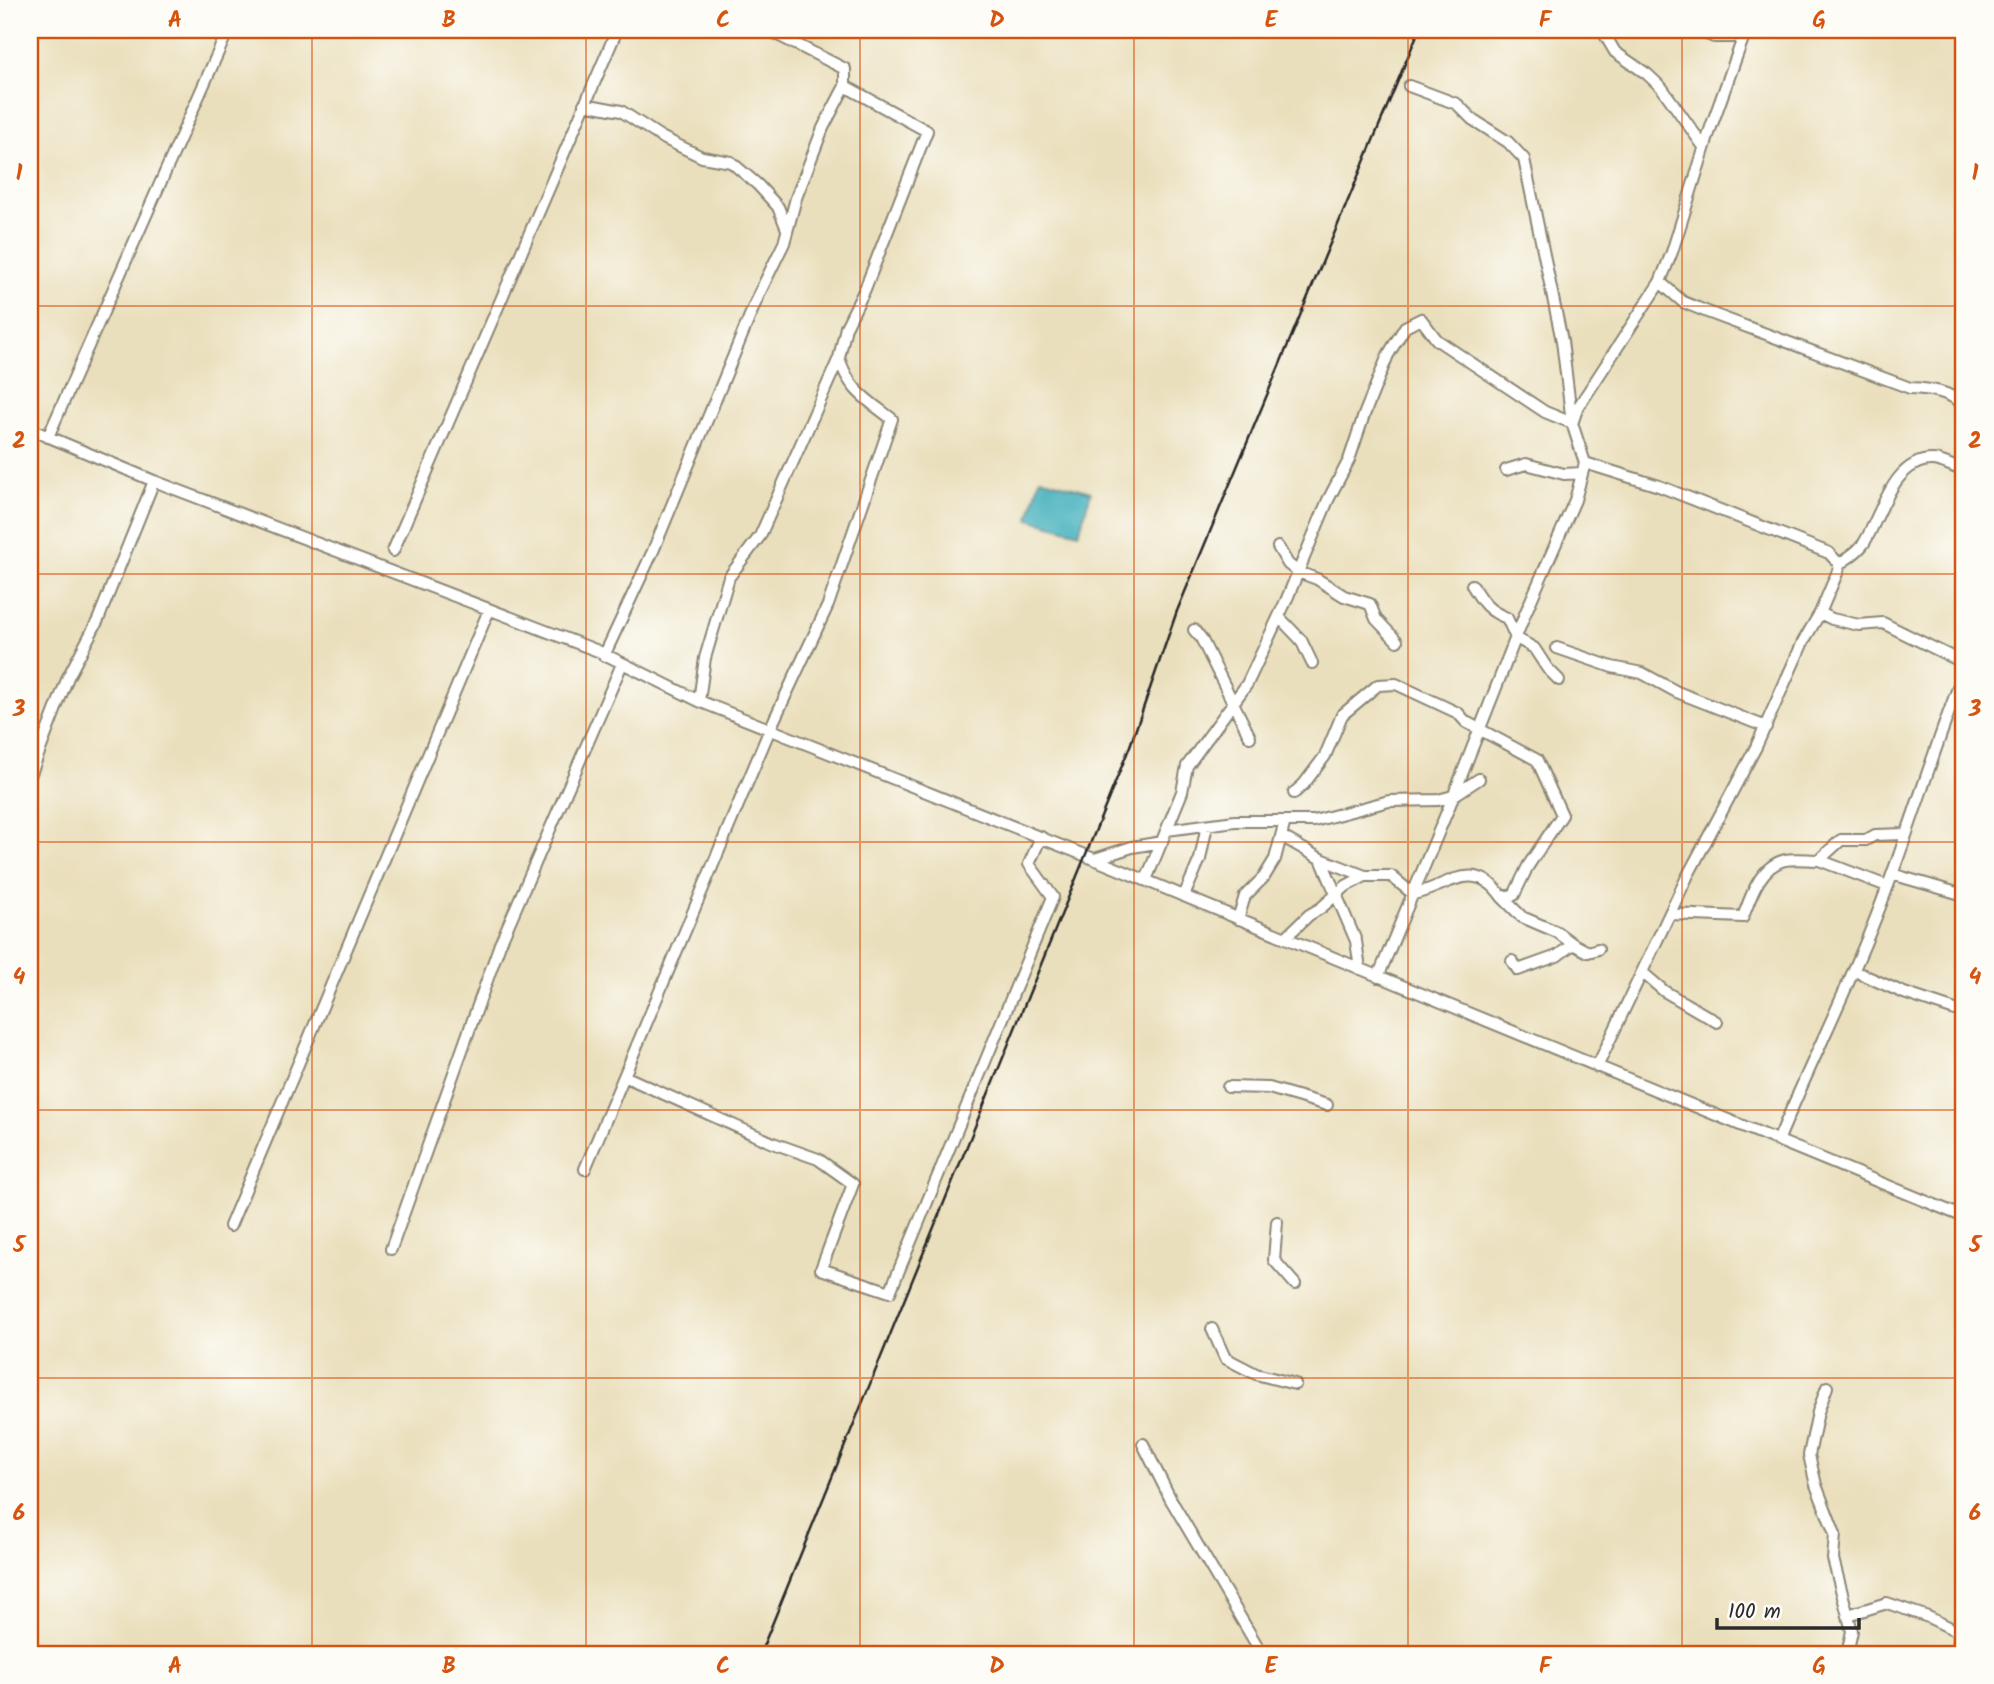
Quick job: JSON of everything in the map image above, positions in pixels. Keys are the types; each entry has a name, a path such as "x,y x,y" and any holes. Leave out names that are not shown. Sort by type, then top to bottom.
{"street":[{"path":"48,437 228,30"},
{"path":"393,551 617,30"},
{"path":"604,656 653,551 760,294 784,243 796,198 823,128 845,86 845,69 768,30"},
{"path":"1602,30 1615,52 1662,88 1704,147"},
{"path":"1572,423 1577,409 1660,282 1676,240 1736,34 1714,37 1696,30"},
{"path":"699,701 705,658 729,578 760,536 839,358 846,327 865,289 927,131 845,86"},
{"path":"1378,976 1575,500 1584,468 1572,423 1562,341 1524,159 1508,142 1472,119 1457,104 1409,86"},
{"path":"584,104 621,111 661,137 702,158 731,162 778,207 787,229"},
{"path":"1660,282 1683,302 1710,313 1910,388 1944,392 1964,405"},
{"path":"1146,880 1182,792 1187,766 1247,684 1279,617 1328,500 1349,460 1388,355 1405,327 1421,319 1437,340 1545,411 1572,423"},
{"path":"585,1169 770,729 828,605 892,419 856,391 845,377 839,358"},
{"path":"30,429 154,481 598,651 699,701 1095,859 1964,1217"},
{"path":"1597,1066 1670,914 1766,727 1802,642 1820,613 1839,564 1862,545 1895,485 1911,466 1931,460 1964,470"},
{"path":"1506,470 1526,464 1564,474 1584,468 1658,486 1815,547 1829,554 1839,564"},
{"path":"30,776 68,677 99,620 154,481"},
{"path":"1278,547 1287,564 1298,572 1317,579 1344,596 1370,604 1376,618 1396,641"},
{"path":"1472,585 1484,606 1494,614 1507,618 1516,638 1534,648 1559,680"},
{"path":"230,1226 489,610"},
{"path":"1820,613 1832,619 1859,625 1883,623 1964,663"},
{"path":"1279,617 1301,640 1312,663"},
{"path":"1194,630 1201,638 1250,737"},
{"path":"1557,648 1612,667 1642,673 1677,692 1766,727"},
{"path":"391,1249 500,944 622,664"},
{"path":"1778,1141 1850,981 1964,672"},
{"path":"1294,793 1325,756 1342,715 1378,685 1396,684 1458,713 1479,730 1537,760 1562,815 1528,866 1514,895 1502,897"},
{"path":"1167,830 1235,821 1314,821 1390,801 1438,800 1453,796 1479,779"},
{"path":"1238,919 1245,896 1264,877 1275,859 1285,821"},
{"path":"1184,896 1200,859 1207,825"},
{"path":"1819,860 1841,840 1866,841 1875,835 1905,835"},
{"path":"1281,836 1321,859 1365,876 1391,876 1413,894"},
{"path":"624,1076 773,1143 818,1159 853,1184 821,1269 890,1292 1053,897 1029,864 1041,837"},
{"path":"1095,859 1132,846 1162,842"},
{"path":"1321,859 1356,941 1360,969"},
{"path":"1670,914 1743,917 1754,887 1767,872 1783,860 1819,860 1887,886"},
{"path":"1895,875 1964,895"},
{"path":"1284,938 1335,895 1365,876"},
{"path":"1413,894 1427,891 1452,878 1472,876 1489,883 1522,917 1557,932 1588,952 1598,949"},
{"path":"1512,961 1518,970 1557,956 1573,944"},
{"path":"1643,973 1664,990 1717,1023"},
{"path":"1861,974 1904,993 1964,1013"},
{"path":"1228,1087 1269,1088 1327,1105"},
{"path":"1277,1222 1274,1260 1295,1284"},
{"path":"1212,1329 1225,1357 1256,1374 1295,1384"},
{"path":"1827,1387 1818,1412 1810,1455 1816,1485 1835,1535 1833,1559 1852,1631 1847,1654"},
{"path":"1143,1444 1171,1500 1262,1654"},
{"path":"1848,1615 1887,1603 1927,1617 1962,1630 1958,1654"}],"water":[{"path":"1040,478 1091,492 1079,533 1029,519"}],"railway":[{"path":"760,1654 1130,746 1177,611 1419,30"}]}
